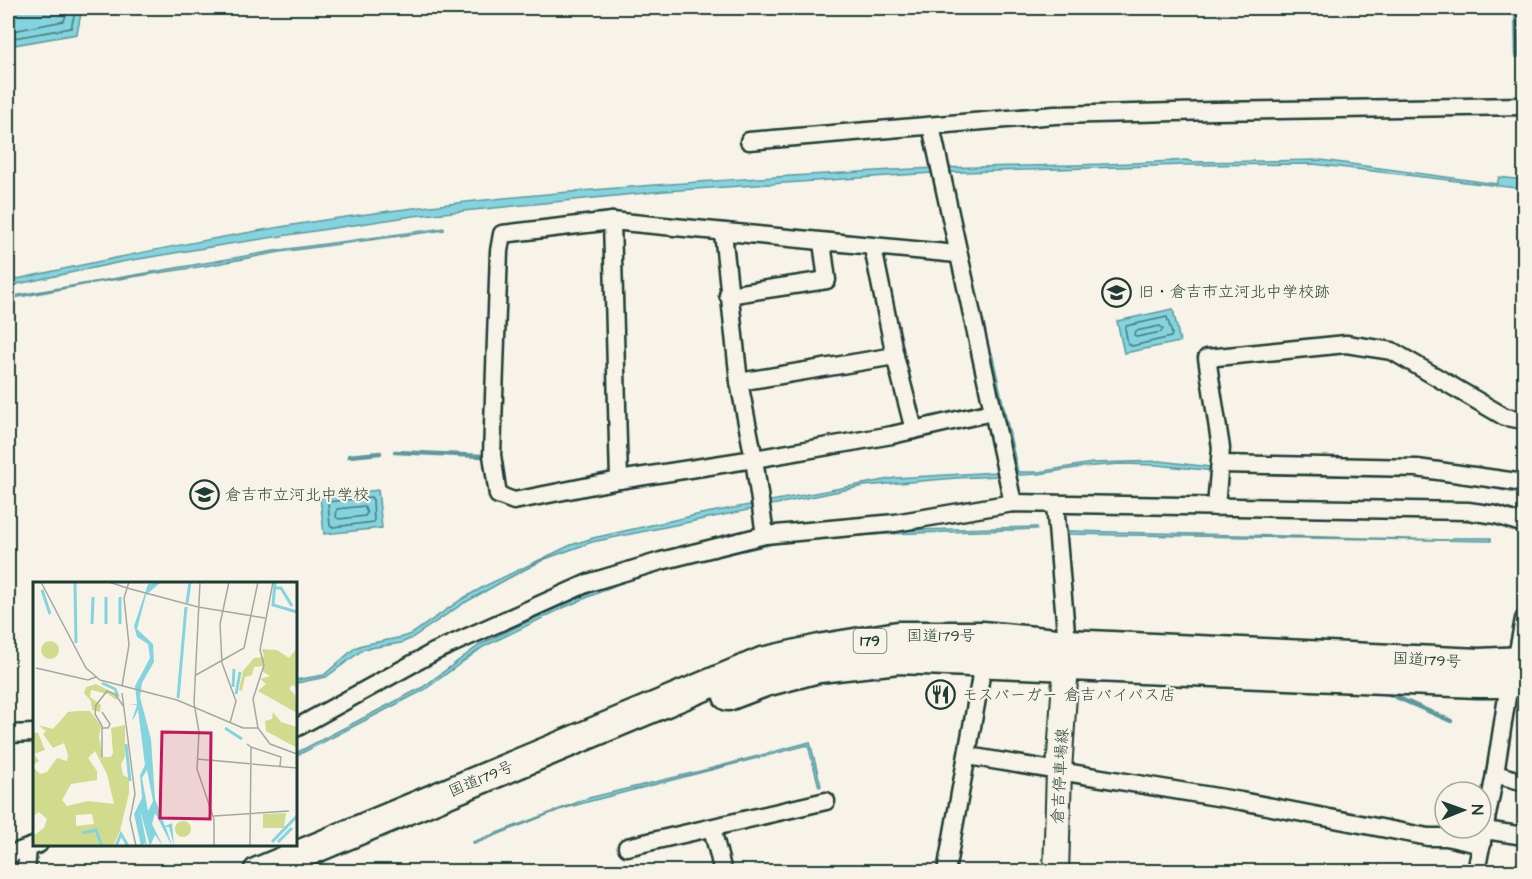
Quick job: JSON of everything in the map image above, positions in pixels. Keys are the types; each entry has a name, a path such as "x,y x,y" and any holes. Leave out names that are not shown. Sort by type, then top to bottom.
{"highway":[{"name":"国道179号","path":"275,862 762,662 824,648 898,636 982,636 1067,656"},
{"name":"国道179号","path":"308,872 716,700 765,682 819,668 898,659 982,663 1067,656 1519,672"}],"main road":[{"name":"倉吉停車場線","path":"1056,872 1059,771 1067,656"}],"street":[{"path":"749,141 1055,115 1524,106"},
{"path":"931,126 1012,503"},
{"path":"957,254 873,248 612,221 502,234 499,251 492,455 498,495 514,501 620,480 914,430 992,412"},
{"path":"612,221 620,480"},
{"path":"723,232 739,382 754,459 765,534"},
{"path":"728,295 827,280 822,242"},
{"path":"873,248 895,356 914,430"},
{"path":"1216,507 1221,448 1208,358 1346,344 1392,351 1505,417 1524,420"},
{"path":"739,382 895,356"},
{"path":"1220,464 1417,468 1524,483"},
{"path":"297,727 434,652 588,584 672,558 765,534 895,523 1012,503 1468,511 1496,515 1524,524"},
{"path":"1054,504 1067,656"},
{"path":"1493,785 1519,672 1524,619"},
{"path":"946,872 968,756 982,663"},
{"path":"8,734 33,733"},
{"path":"968,756 1241,801 1433,837"},
{"path":"1495,774 1524,782"},
{"path":"627,847 826,801"},
{"path":"712,828 723,872"},
{"path":"1493,838 1524,836"},
{"path":"1476,872 1483,840"},
{"path":"8,855 34,846"},
{"path":"26,872 34,846"}],"water":[{"path":"8,8 82,8 77,34 8,46"},
{"path":"1186,160 1193,162 1321,160 1497,184 1499,177 1524,180 1524,189 1313,164 1184,165 933,173 665,191 413,216 121,262 8,286 8,281 223,237 310,222 483,200 680,183 876,171"},
{"path":"444,228 444,230 280,252 8,299 8,297 280,250"},
{"path":"1173,309 1180,342 1124,353 1117,321"},
{"path":"989,353 992,353 1018,472 1038,472 1092,463 1160,461 1210,467 1416,473 1524,489 1524,495 1475,484 1414,476 1225,472 1120,464 1039,474 864,486 592,542 545,559 507,579 464,603 410,639 401,643 364,649 326,677 297,683 297,680 324,675 355,648 413,633 462,599 487,585 571,545 593,538 701,514 895,478 1015,471"},
{"path":"378,490 382,528 324,534 320,497"},
{"path":"1037,527 1037,529 884,534 782,542 625,581 483,647 424,690 297,755 297,752 423,687 481,644 621,580 778,541 878,531"},
{"path":"1069,531 1450,540 1453,538 1491,538 1491,541 1069,534"},
{"path":"810,742 821,786 819,787 808,745 559,810 474,844 473,842 589,798"}],"waterway":[{"path":"1516,8 1517,56"},
{"path":"395,452 482,456"},
{"path":"349,456 380,453"},
{"path":"1387,693 1451,721"},
{"path":"113,872 117,869"}],"place":[{"name":"旧・倉吉市立河北中学校跡","path":"1117,292"},
{"name":"倉吉市立河北中学校","path":"204,495"},
{"name":"モスバーガー 倉吉バイパス店","path":"941,695"}]}
